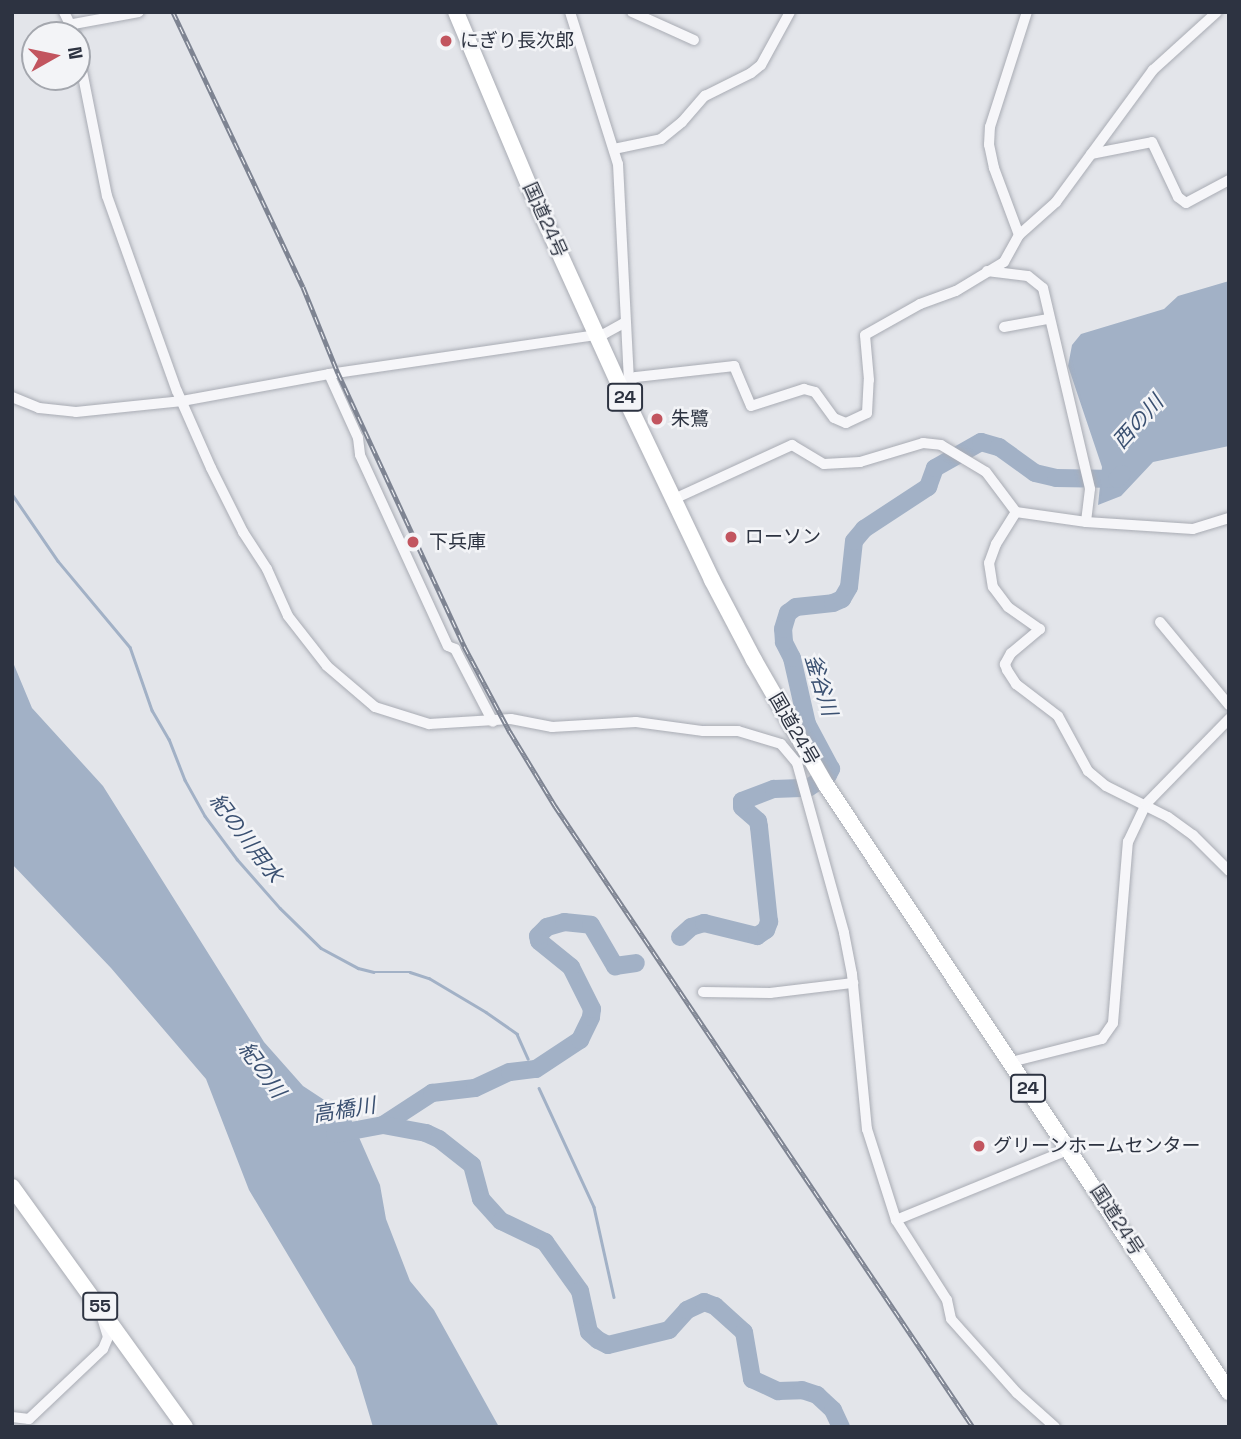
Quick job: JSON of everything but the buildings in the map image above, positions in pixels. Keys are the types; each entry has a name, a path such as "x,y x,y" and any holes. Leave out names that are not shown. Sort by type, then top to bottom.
{"main road":[{"name":"国道24号","path":"456,12 529,186 596,334 624,385 674,499 754,660 822,777 1229,1392"},
{"name":"55","path":"12,1187 185,1427"}],"street":[{"path":"91,21 139,12"},
{"path":"570,12 618,164 624,385"},
{"path":"632,12 694,40"},
{"path":"614,149 661,139 705,96 751,73 761,65 790,12"},
{"path":"1019,235 1019,228 994,168 989,136 1027,12"},
{"path":"624,385 636,377 734,366 751,406 804,389 815,392 834,418 846,423 867,413 869,389 865,335 920,304 956,291 1004,262 1019,235 1056,202 1153,70 1217,12"},
{"path":"86,91 107,196 182,401 211,468 243,532 267,569 288,616 327,666 375,707 399,716 441,725 511,719 552,727 636,722 703,732 738,731 781,744 797,763 844,933 852,983 867,1129 896,1220 920,1263 947,1300 951,1319 1017,1393 1055,1427"},
{"path":"1091,154 1152,142 1178,197 1186,203 1229,180"},
{"path":"986,271 1028,276 1043,288 1090,489 1086,522"},
{"path":"1004,327 1048,318"},
{"path":"12,397 40,408 76,412 182,401 328,374 604,334 624,323"},
{"path":"328,374 358,438 360,455 448,646 455,649 493,722"},
{"path":"674,499 792,445 824,464 860,462 923,443 941,445 986,472 1016,512 1086,522 1193,528 1229,518"},
{"path":"1016,512 996,544 989,563 993,587 1008,607 1041,629 1011,653 1005,664 1007,670 1016,684 1058,716 1088,771 1107,786 1146,804 1194,835 1229,871"},
{"path":"1160,622 1229,705"},
{"path":"1011,1062 1102,1039 1113,1023 1128,842 1146,804 1229,719"},
{"path":"703,992 770,993 852,983"},
{"path":"896,1220 1070,1150"},
{"path":"12,1418 29,1419 103,1349 108,1337 100,1320 104,1313"}],"water":[{"name":"西の川","path":"1229,281 1229,446 1153,462 1121,496 1098,505 1102,467 1068,366 1072,345 1081,334 1164,309 1178,296"},
{"name":"紀の川","path":"12,660 32,708 103,786 264,1042 303,1086 350,1117 380,1185 386,1219 410,1281 434,1310 499,1427 373,1427 355,1367 249,1190 206,1079 111,968 12,864"}],"waterway":[{"name":"釜谷川","path":"680,937 691,927 704,923 757,936 766,930 769,922 758,821 742,807 742,801 774,789 808,788 828,775 831,769 807,724 792,658 784,642 783,629 788,613 796,607 833,603 842,599 849,587 854,541 864,529 928,487 935,468 981,442 999,447 1035,473 1056,478 1117,479 1122,474"},
{"name":"紀の川用水","path":"12,494 58,561 130,647 152,710 169,739 185,780 205,816 237,859 280,908 321,948 358,968 374,972 410,972 429,978 486,1012 517,1034 528,1059"},
{"name":"釜谷川","path":"383,1125 432,1093 475,1088 510,1072 536,1069 580,1040 592,1009 571,967 539,941 538,936 547,927 564,922 591,925 615,966 636,963"},
{"name":"紀の川用水","path":"539,1088 594,1207 614,1297"},
{"name":"高橋川","path":"335,1134 383,1125 426,1133 439,1139 472,1165 481,1199 501,1221 545,1242 580,1291 589,1332 598,1340 608,1345 669,1330 687,1310 704,1302 715,1306 744,1332 752,1379 778,1391 802,1390 817,1395 833,1410 841,1427"}],"railway":[{"path":"173,12 303,287 338,373 464,646 510,732 555,806 973,1427"}],"place":[{"name":"にぎり長次郎","path":"446,41"},
{"name":"朱鷺","path":"657,419"},
{"name":"ローソン","path":"731,537"},
{"name":"下兵庫","path":"413,542"},
{"name":"グリーンホームセンター","path":"979,1146"}]}
